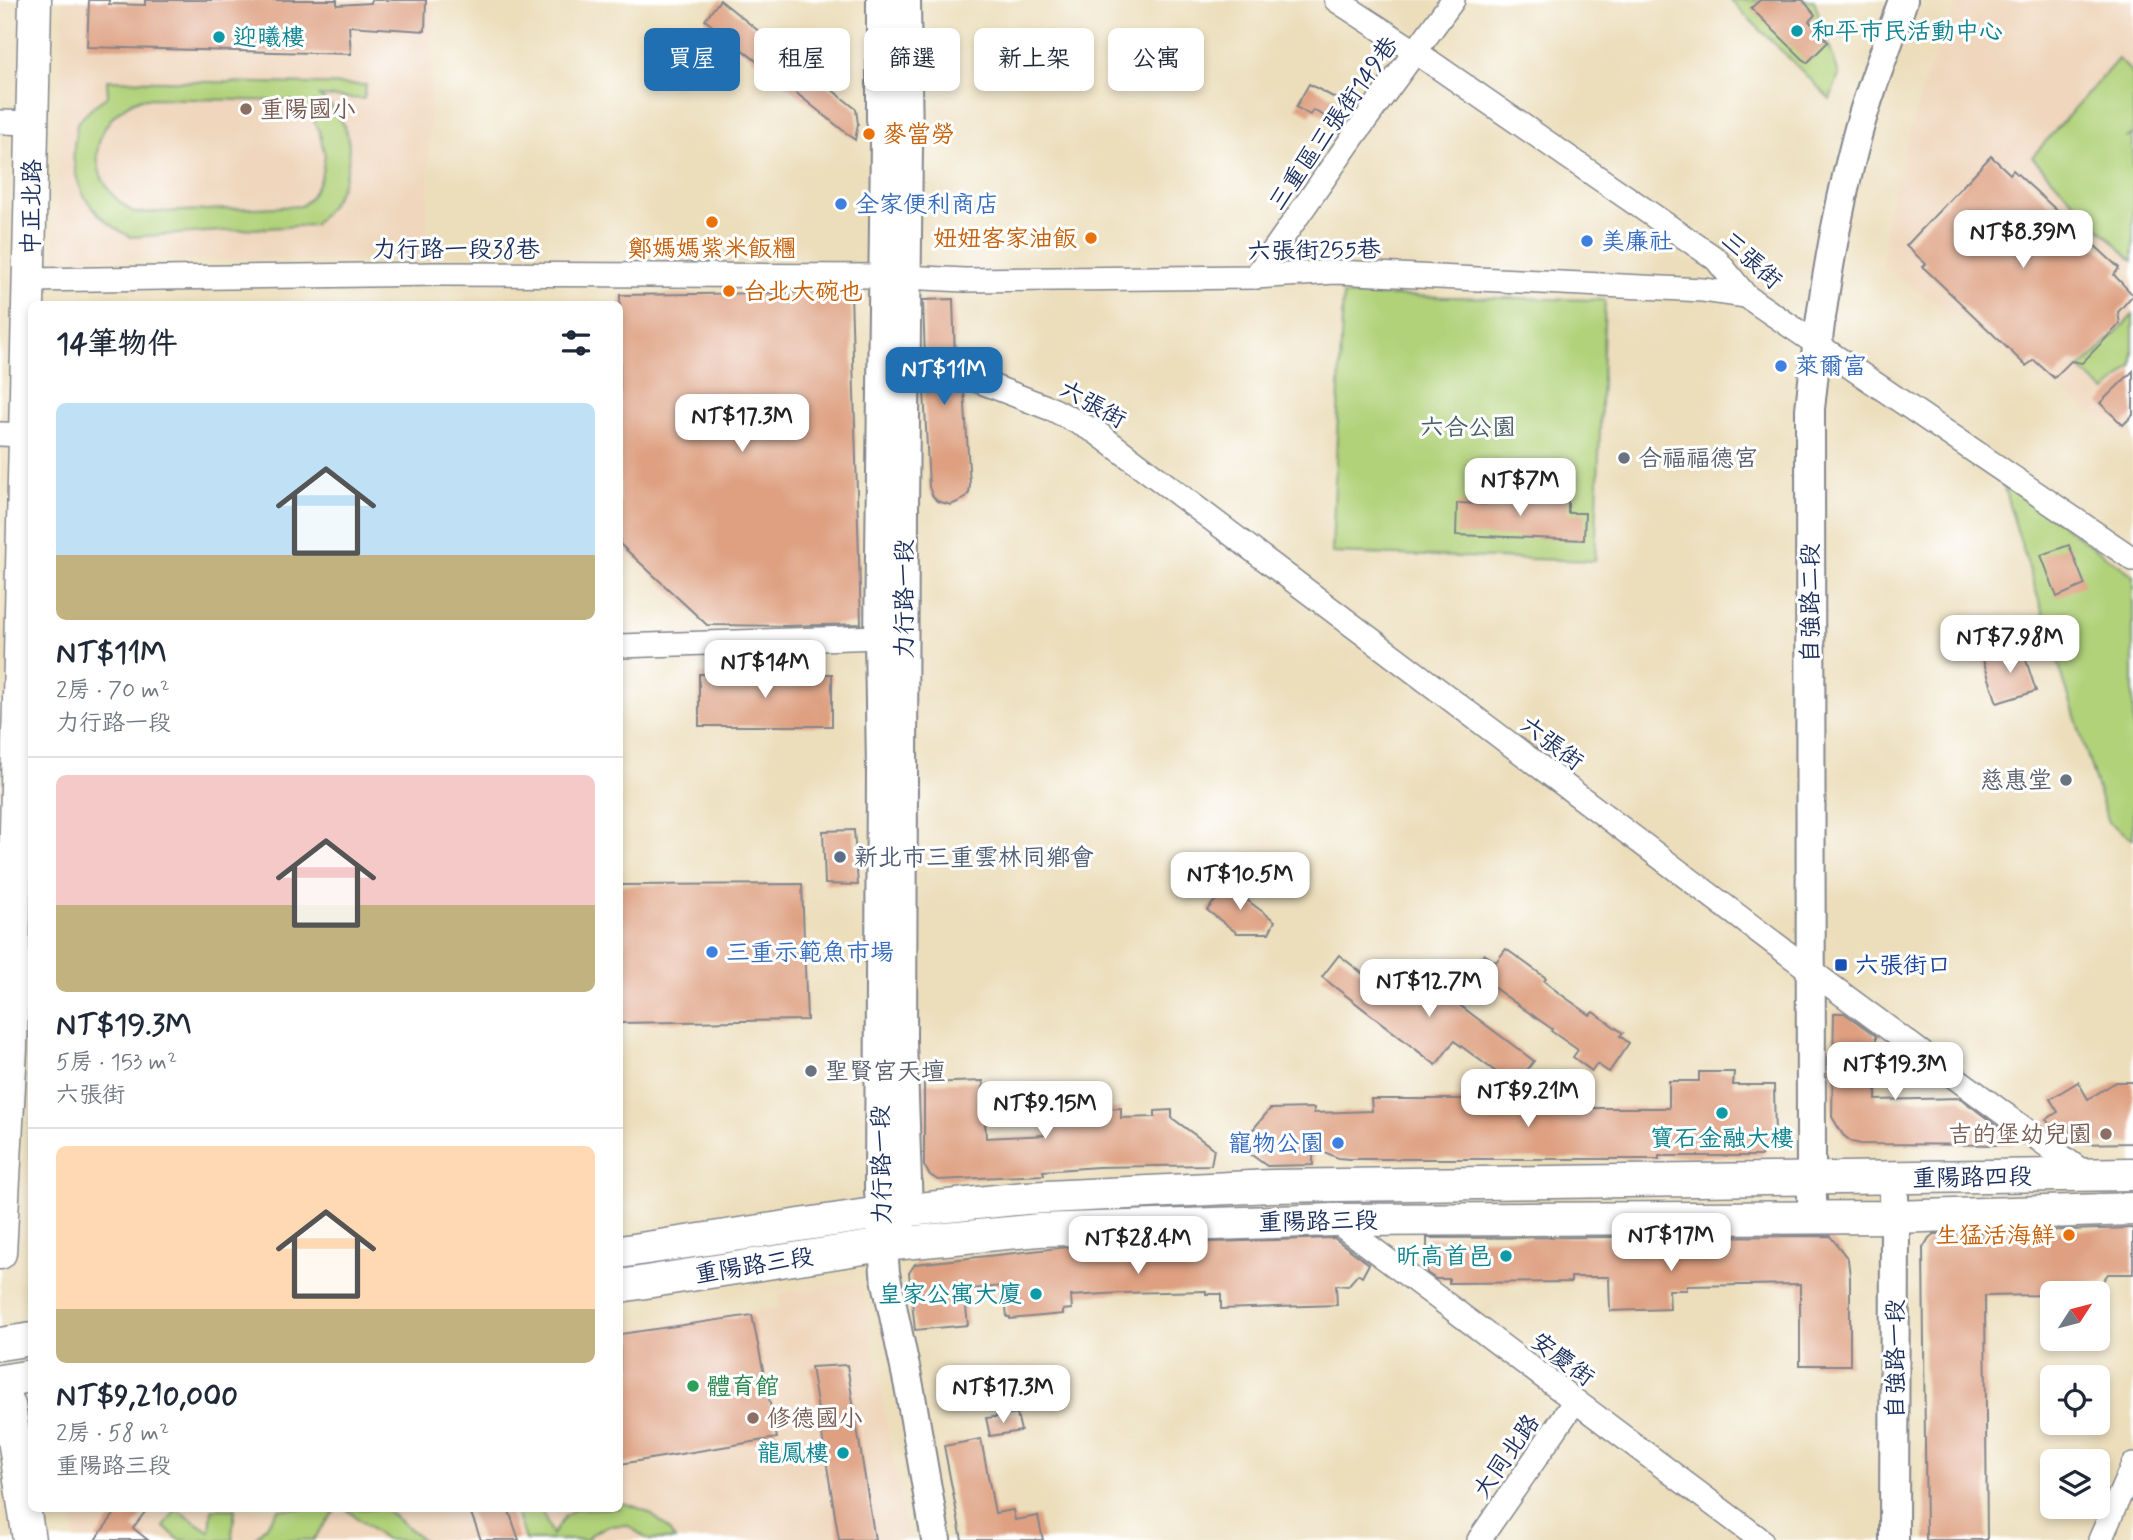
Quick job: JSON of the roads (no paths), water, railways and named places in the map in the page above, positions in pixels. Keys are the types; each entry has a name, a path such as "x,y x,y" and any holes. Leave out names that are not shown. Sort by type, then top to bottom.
{"main road":[{"name":"中正北路","path":"0,1253 17,652 13,434 29,280 35,0"},
{"name":"重陽路四段","path":"1811,1179 2133,1174"},
{"name":"重陽路三段","path":"623,1252 894,1211 1026,1198 1271,1186 1811,1179"},
{"name":"重陽路四段","path":"1895,1217 2133,1209"},
{"name":"重陽路三段","path":"623,1286 883,1245 1039,1230 1334,1220 1895,1217"},
{"path":"0,1344 28,1340"},
{"path":"0,1381 28,1377"},
{"path":"0,1387 9,1405 29,1540"}],"street":[{"name":"力行路一段","path":"881,0 881,119 885,141 894,277 902,1041 894,1211 883,1245"},
{"name":"力行路一段","path":"894,1211 879,637 894,277 908,145 906,0"},
{"name":"三張街","path":"1336,0 1716,259 1746,296 2133,559"},
{"name":"三重區三張街149巷","path":"1255,277 1453,0"},
{"name":"自強路二段","path":"1813,1217 1810,409 1816,342 1844,186 1858,133 1903,0"},
{"path":"0,122 33,123"},
{"name":"六張街255巷","path":"894,277 965,280 1255,277 1336,272 1703,290 1746,296"},
{"name":"力行路一段38巷","path":"29,280 438,274 894,277"},
{"name":"六張街","path":"971,378 1054,410 1096,432 1811,971 2087,1175"},
{"path":"623,646 879,637"},
{"name":"自強路一段","path":"1893,1178 1894,1540"},
{"name":"安慶街","path":"1334,1220 1761,1540"},
{"path":"883,1245 885,1273 910,1391 936,1540"},
{"name":"大同北路","path":"1479,1540 1575,1401"},
{"path":"2101,1540 2133,1465"}],"place":[{"name":"和平市民活動中心","path":"1797,31"},
{"name":"迎曦樓","path":"219,37"},
{"name":"重陽國小","path":"246,109"},
{"name":"麥當勞","path":"869,134"},
{"name":"全家便利商店","path":"841,204"},
{"name":"鄭媽媽紫米飯糰","path":"712,222"},
{"name":"妞妞客家油飯","path":"1091,238"},
{"name":"美廉社","path":"1587,241"},
{"name":"台北大碗也","path":"729,291"},
{"name":"萊爾富","path":"1781,366"},
{"name":"合福福德宮","path":"1624,458"},
{"name":"慈惠堂","path":"2066,780"},
{"name":"新北市三重雲林同鄉會","path":"840,857"},
{"name":"三重示範魚市場","path":"712,952"},
{"name":"六張街口","path":"1841,965"},
{"name":"聖賢宮天壇","path":"811,1071"},
{"name":"寶石金融大樓","path":"1722,1113"},
{"name":"吉的堡幼兒園","path":"2106,1134"},
{"name":"寵物公園","path":"1338,1143"},
{"name":"生猛活海鮮","path":"2069,1235"},
{"name":"昕高首邑","path":"1506,1256"},
{"name":"皇家公寓大廈","path":"1036,1294"},
{"name":"體育館","path":"693,1386"},
{"name":"修德國小","path":"753,1418"},
{"name":"龍鳳樓","path":"843,1453"}],"park label":[{"name":"六合公園","path":"1468,427"}]}
